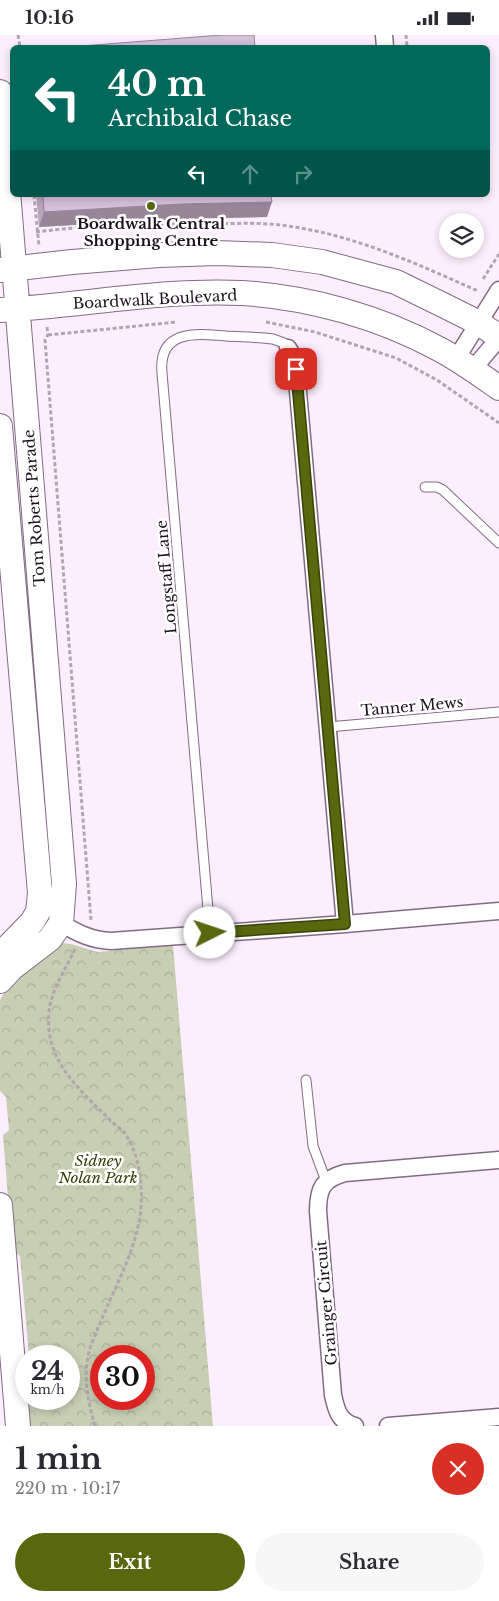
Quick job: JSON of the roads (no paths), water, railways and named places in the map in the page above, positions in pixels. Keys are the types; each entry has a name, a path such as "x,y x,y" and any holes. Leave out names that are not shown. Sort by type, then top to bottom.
{"street":[{"name":"Tom Roberts Parade","path":"0,92 9,310 43,622 64,884 61,923"},
{"path":"7,269 159,255 217,253 272,255 322,262 396,282 478,323 499,337 464,364"},
{"path":"464,364 478,323 499,290"},
{"name":"Boardwalk Boulevard","path":"9,310 178,295 243,293 306,302 343,311 408,334 464,364 499,388"},
{"path":"288,347 296,363 345,924"},
{"name":"Tom Roberts Parade","path":"0,426 40,893 38,912"},
{"path":"18,623 43,622"},
{"path":"0,973 38,912 78,934 101,941 499,911"},
{"path":"0,973 50,939 61,923"},
{"path":"326,1181 336,1175 355,1172 499,1160"},
{"name":"Grainger Circuit","path":"326,1181 320,1191 318,1211 332,1385 336,1408 340,1416 349,1425"},
{"path":"0,1205 18,1426"},
{"path":"388,1426 499,1417"}],"lane":[{"name":"Longstaff Lane","path":"210,933 162,359 164,351 172,342 184,336 200,334 273,339 284,343 288,347"},
{"path":"425,487 437,487 443,490 499,543"},
{"name":"Tanner Mews","path":"328,727 499,712"},
{"path":"306,1080 313,1146 326,1181"}],"place":[{"name":"Boardwalk Central Shopping Centre","path":"151,206"}],"park label":[{"name":"Sidney Nolan Park","path":"98,1168"}]}
